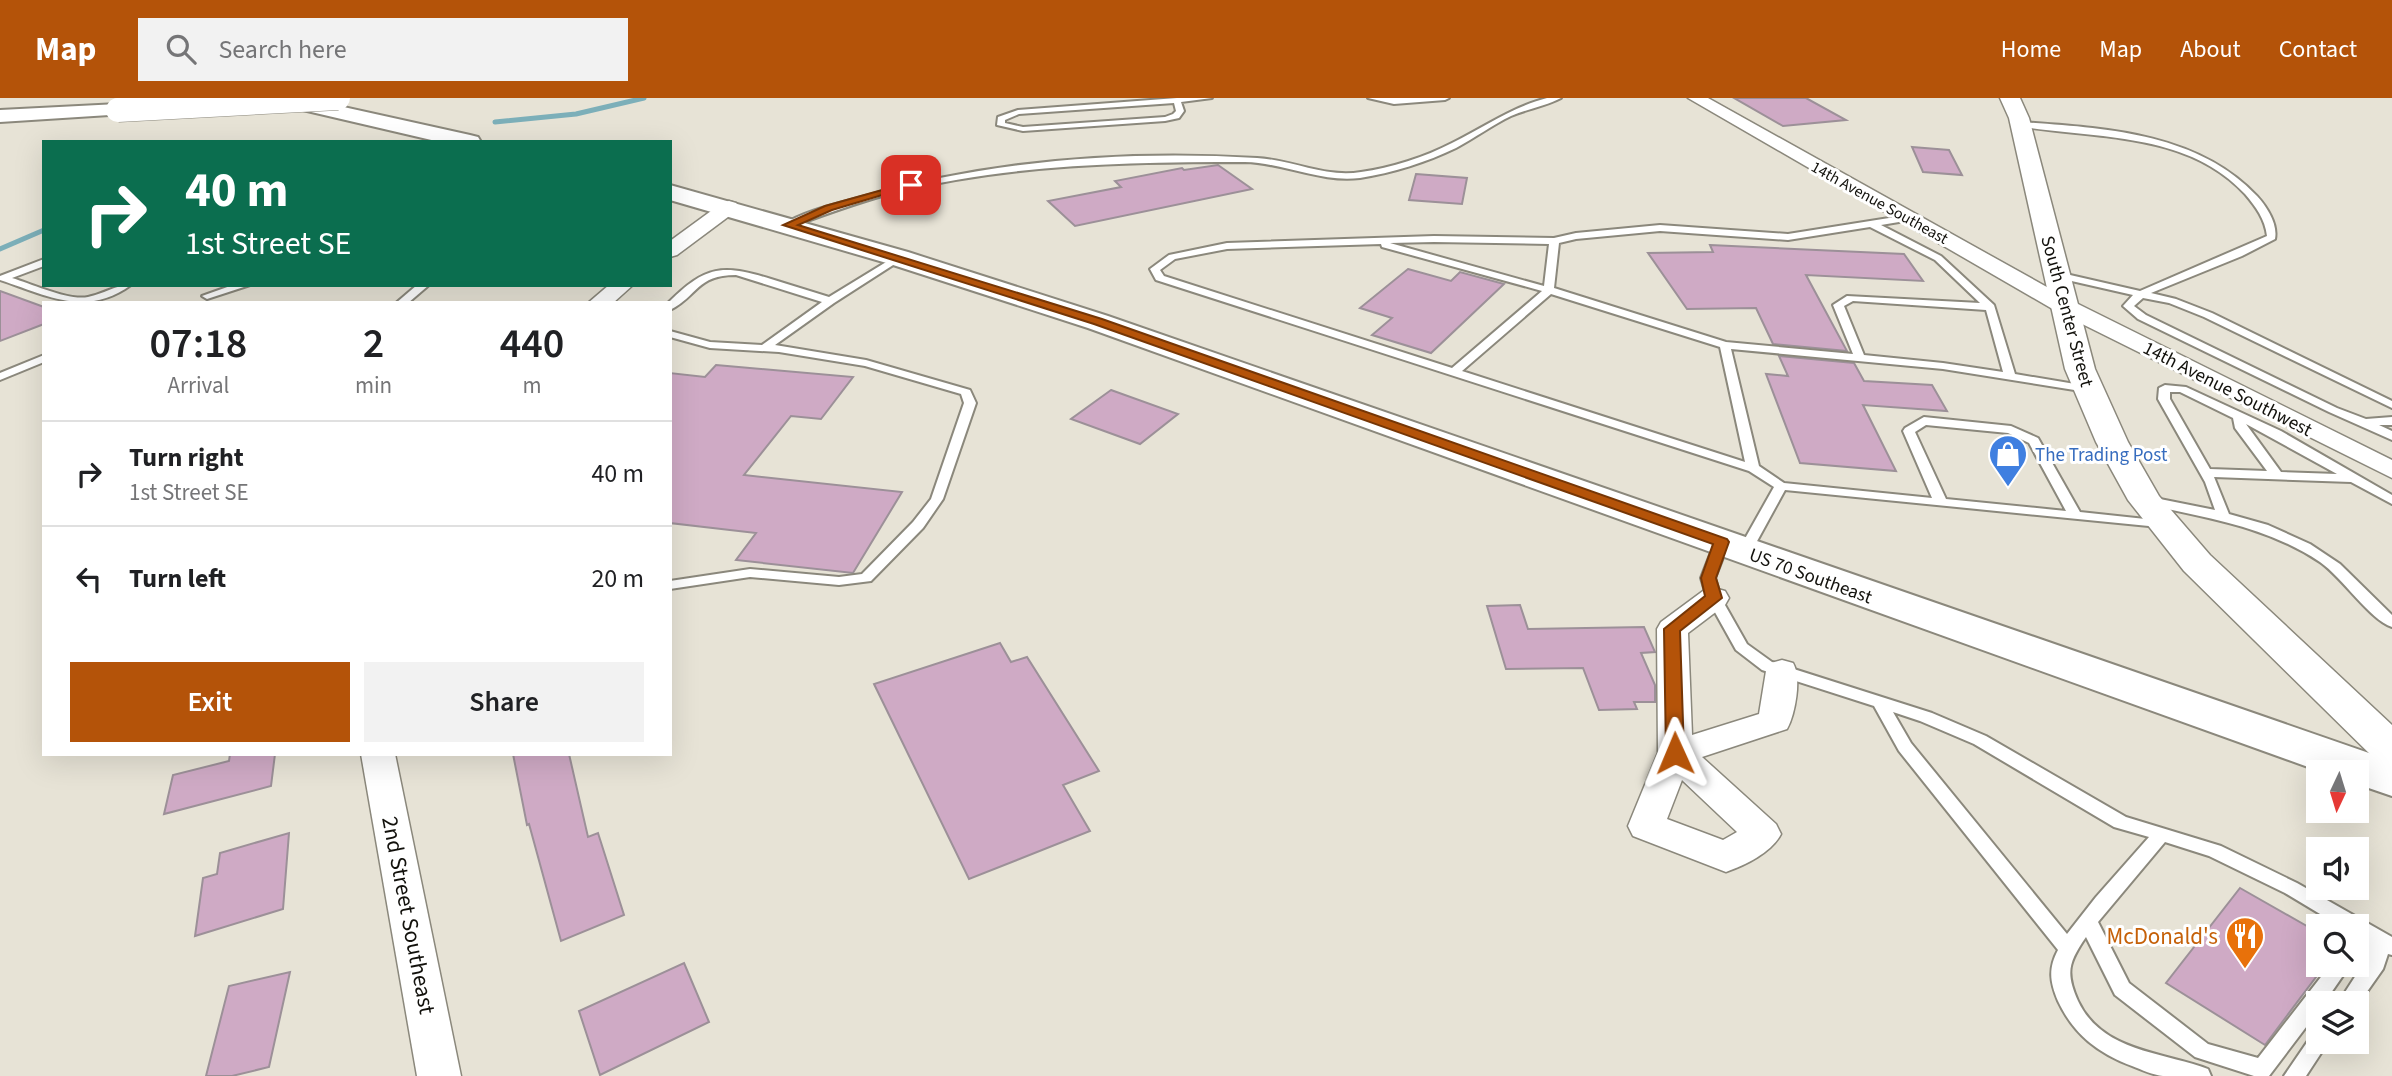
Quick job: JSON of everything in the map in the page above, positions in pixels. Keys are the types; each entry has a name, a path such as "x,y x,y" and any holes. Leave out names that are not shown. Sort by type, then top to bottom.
{"main road":[{"path":"275,98 461,140"},
{"path":"0,117 338,98"},
{"name":"US 70 Southeast","path":"672,193 899,258 1098,322 2392,779"}],"street":[{"name":"14th Avenue Southeast","path":"1696,98 2064,306"},
{"name":"South Center Street","path":"2015,111 2087,388 2112,442 2154,513 2197,564 2392,750"},
{"path":"672,250 729,207"},
{"path":"602,301 620,287"},
{"name":"14th Avenue Southwest","path":"2064,306 2391,469"},
{"path":"1714,598 1672,629 1675,753 1775,721 1782,671"},
{"name":"2nd Street Southeast","path":"378,756 439,1076"}],"lane":[{"path":"1177,101 1180,111 1176,116 1165,119 1023,129 1001,125 1001,119 1006,115 1018,112 1208,98"},
{"path":"1373,98 1394,102 1445,98"},
{"path":"788,225 829,208 911,185 998,171 1102,160 1273,162 1329,177 1362,175 1445,150 1510,113 1557,98"},
{"path":"2015,111 2177,150 2225,170 2236,178 2272,223 2272,237 2255,248 2140,293 2128,306 2142,317 2392,436"},
{"path":"1908,218 1788,237 1660,228 1576,236 1554,241 1371,240 1227,246 1171,257 1155,269 1160,278 1753,468 1781,486 2075,516 2154,513 2223,515 2268,528 2326,560 2376,610 2392,622"},
{"path":"1872,224 1938,258 1990,307 2010,377"},
{"path":"1371,240 1549,290 1725,345 1943,366 2087,388"},
{"path":"1454,372 1549,290 1554,241"},
{"path":"764,348 830,301 899,258"},
{"path":"1,278 42,263"},
{"path":"672,305 699,280 712,273 724,271 737,272 830,301"},
{"path":"2057,275 2172,301 2208,315 2392,405"},
{"path":"1,278 74,301 90,300 121,287"},
{"path":"207,296 238,287"},
{"path":"404,301 421,287"},
{"path":"1860,358 1838,305 1851,298 1990,307"},
{"path":"672,335 710,345 764,348 866,363 966,392 970,403 937,499 918,525 866,578 839,581 750,573 672,585"},
{"path":"1725,345 1753,468"},
{"path":"0,377 42,359"},
{"path":"2223,515 2205,473 2164,399 2165,388 2182,389 2277,434 2392,500"},
{"path":"2239,416 2241,428 2278,477"},
{"path":"1941,503 1909,431 1924,421 2011,430 2034,441 2075,516"},
{"path":"2365,423 2392,421"},
{"path":"2205,473 2351,478"},
{"path":"1781,486 1709,578 1714,598 1741,646 1767,666 1926,718 1980,740 2120,822 2215,851 2291,888 2336,914"},
{"path":"1880,703 1905,747 2068,949"},
{"path":"2161,835 2088,921 2068,949 2059,974 2070,1008 2096,1040 2154,1065 2201,1076"},
{"path":"2088,921 2122,989 2202,1051 2262,1069 2332,977"},
{"path":"2369,933 2387,944"},
{"path":"2369,949 2387,944"},
{"path":"2356,991 2387,944"},
{"path":"2294,1076 2310,1054"}],"building":[{"path":"1734,98 1806,98 1846,120 1783,126"},
{"path":"1912,147 1949,150 1962,175 1923,172"},
{"path":"1218,165 1252,189 1075,226 1048,201 1121,187 1115,181 1182,168 1184,170"},
{"path":"1416,174 1467,178 1462,204 1409,200"},
{"path":"1710,245 1904,254 1923,281 1806,275 1847,351 1773,344 1756,308 1687,309 1648,253 1713,252"},
{"path":"1408,269 1451,281 1460,272 1504,284 1431,353 1372,335 1392,318 1360,308"},
{"path":"0,291 42,306 42,325 0,341"},
{"path":"1779,356 1854,363 1864,381 1932,385 1947,411 1863,405 1896,471 1800,463 1766,374 1788,376"},
{"path":"716,365 853,377 821,419 791,416 744,475 902,492 853,573 736,560 756,533 672,523 672,373 705,377"},
{"path":"1111,390 1178,414 1140,444 1071,419"},
{"path":"1520,605 1528,629 1644,627 1655,652 1641,653 1655,685 1655,702 1634,702 1637,709 1599,710 1583,668 1506,669 1487,606"},
{"path":"1000,643 1011,662 1027,657 1099,771 1063,785 1090,831 969,879 874,684"},
{"path":"230,756 275,756 271,786 164,814 173,775 229,761"},
{"path":"513,756 569,756 588,837 598,833 624,915 561,941 529,824 527,825"},
{"path":"289,833 283,909 195,936 203,878 217,874 220,853"},
{"name":"McDonald's","path":"2240,888 2306,926 2306,977 2316,977 2265,1045 2166,983"},
{"path":"684,963 709,1022 600,1075 579,1011"},
{"path":"290,972 269,1067 232,1076 206,1076 229,986"}],"waterway":[{"path":"495,122 576,114 644,98"},
{"path":"0,249 42,231"}],"place":[{"name":"The Trading Post","path":"2008,488"},
{"name":"McDonald's","path":"2245,970"}],"route":[{"path":"911,185 829,208 788,225 1098,322 1722,542 1709,578 1714,598 1672,629 1675,753"}]}
